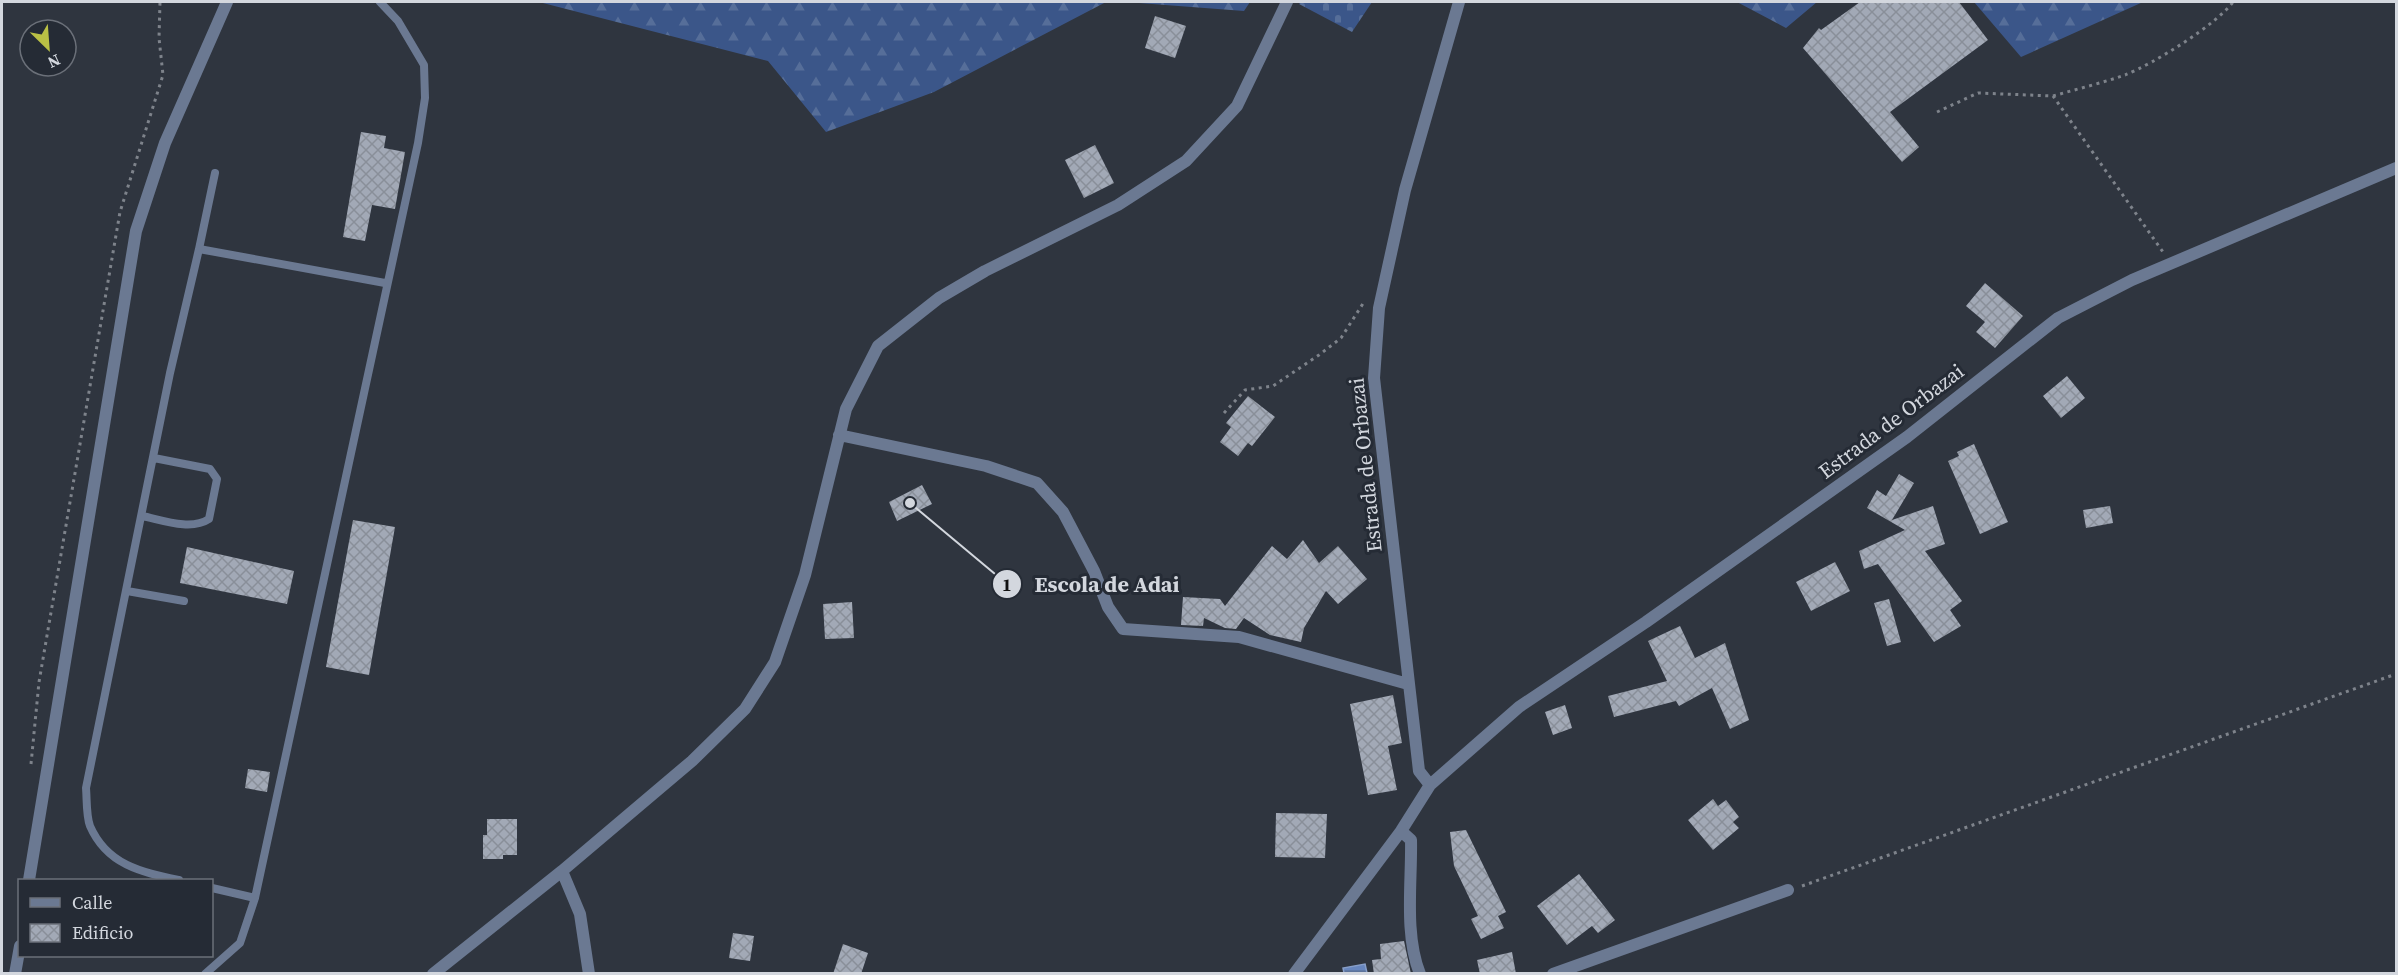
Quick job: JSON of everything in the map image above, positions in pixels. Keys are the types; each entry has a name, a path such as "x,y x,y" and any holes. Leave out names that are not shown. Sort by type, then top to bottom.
{"street":[{"path":"29,879 136,231 165,143 227,2"},
{"path":"433,974 692,761 745,709 776,662 805,575 846,409 878,346 939,298 985,271 1118,205 1186,161 1237,106 1287,2"},
{"name":"Estrada de Orbazai","path":"1430,785 1419,771 1374,378 1379,308 1405,190 1460,2"},
{"name":"Estrada de Orbazai","path":"1294,974 1401,831 1430,785 1519,707 1655,615 1907,436 2058,318 2132,280 2397,168"},
{"path":"838,435 986,466 1037,483 1063,512 1094,571 1108,607 1123,629 1239,637 1408,684"},
{"path":"1401,831 1412,840 1412,926 1416,963 1420,974"},
{"path":"562,870 579,914 589,974"},
{"path":"1552,974 1788,890"},
{"path":"15,974 18,957"}],"lane":[{"path":"205,974 240,943 255,898 385,283 418,143 425,98 423,65 398,21 380,2"},
{"path":"174,879 135,871 106,851 89,824 86,788 215,173"},
{"path":"199,249 385,283"},
{"path":"142,516 185,524 201,524 209,519 217,479 210,469 154,458"},
{"path":"127,591 184,601"},
{"path":"213,888 255,898"}],"path":[{"path":"1937,112 1978,93 2053,96 2128,74 2183,42 2224,14 2233,2"},
{"path":"2053,96 2171,263"},
{"path":"1224,413 1245,390 1273,386 1341,338 1370,292 1383,288"},
{"path":"1788,890 2397,674"}],"green space":[{"path":"539,2 1106,2 934,92 826,132 768,61"},
{"path":"1126,2 1250,2 1244,11"},
{"path":"1301,2 1372,2 1352,32 1299,4"},
{"path":"1737,2 1817,2 1786,28"},
{"path":"1974,2 2143,2 2021,57"}],"shaded area":[{"path":"1365,964 1367,973 1344,973 1343,968"}],"building":[{"path":"1860,2 1959,2 1988,40 1890,112 1919,147 1902,162 1803,48 1819,28 1821,30"},
{"path":"1155,16 1186,26 1175,58 1145,48"},
{"path":"361,132 386,136 384,148 405,152 395,209 372,205 365,241 343,237"},
{"path":"1095,145 1114,183 1084,198 1065,160"},
{"path":"1985,283 2023,316 1995,348 1976,332 1985,322 1966,306"},
{"path":"2067,376 2085,398 2061,418 2043,396"},
{"path":"1248,396 1275,417 1252,446 1248,443 1238,456 1220,442 1231,427 1226,423"},
{"path":"1974,444 2008,522 1980,534 1948,461 1959,456 1957,452"},
{"path":"1899,474 1914,483 1892,520 1933,506 1945,544 1925,551 1962,601 1950,610 1961,626 1934,642 1878,564 1864,569 1859,551 1905,530 1867,508 1877,490 1886,496"},
{"path":"922,485 932,504 897,521 889,502"},
{"path":"2110,506 2113,523 2086,528 2083,510"},
{"path":"353,520 395,527 369,675 326,667"},
{"path":"1303,540 1319,563 1338,546 1367,579 1338,604 1326,591 1304,628 1301,642 1270,635 1244,618 1236,629 1225,628 1204,618 1203,626 1181,625 1183,597 1220,599 1225,606 1272,546 1287,559"},
{"path":"187,547 294,571 287,604 180,583"},
{"path":"1835,562 1850,591 1811,611 1796,582"},
{"path":"1889,599 1901,642 1887,646 1874,603"},
{"path":"852,602 854,638 825,639 823,604"},
{"path":"1680,626 1695,658 1725,643 1749,720 1730,729 1712,688 1679,706 1676,701 1614,717 1608,696 1667,681 1648,641"},
{"path":"1393,695 1402,743 1388,746 1397,790 1368,795 1350,704"},
{"path":"1565,705 1572,728 1553,735 1545,712"},
{"path":"248,769 270,772 267,792 245,788"},
{"path":"1713,799 1718,806 1726,800 1739,817 1733,822 1739,828 1713,850 1688,820"},
{"path":"1276,813 1327,814 1325,858 1275,857"},
{"path":"487,819 517,819 517,855 503,855 503,859 483,859 483,835 487,835"},
{"path":"1466,830 1506,912 1498,916 1504,928 1481,939 1471,919 1478,916 1454,866 1450,832"},
{"path":"1579,874 1615,920 1598,933 1592,926 1567,945 1537,906"},
{"path":"733,933 754,936 750,961 729,958"},
{"path":"1404,941 1411,974 1374,974 1372,960 1381,959 1380,944"},
{"path":"843,944 868,953 861,974 833,974"},
{"path":"1512,952 1516,974 1480,974 1477,960"}],"place":[{"name":"Escola de Adai","path":"910,503"}]}
